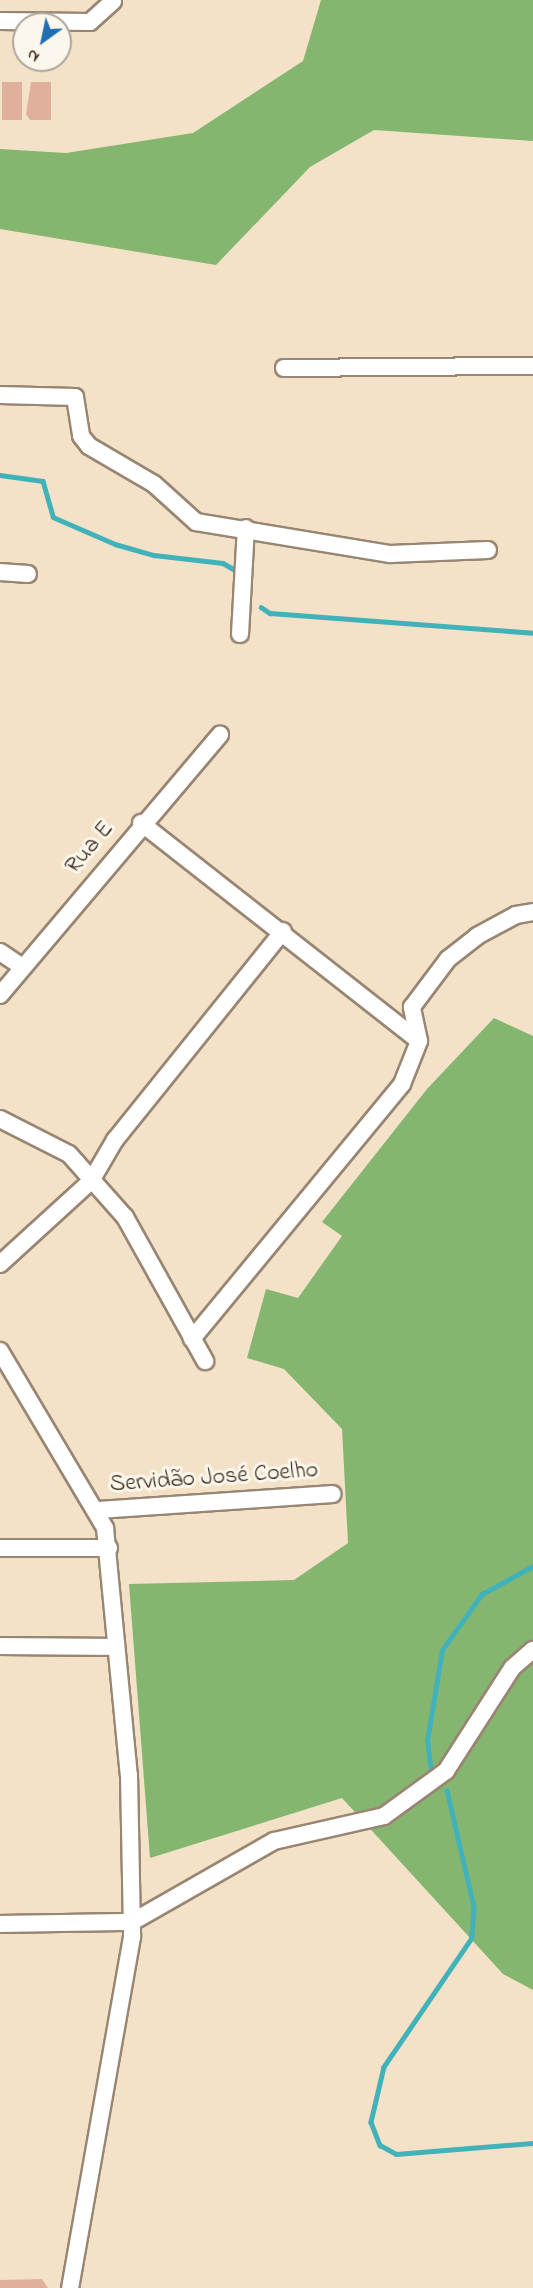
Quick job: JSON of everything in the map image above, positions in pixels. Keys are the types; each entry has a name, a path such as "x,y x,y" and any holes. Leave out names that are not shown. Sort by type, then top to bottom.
{"street":[{"path":"0,21 90,22 113,1"},
{"path":"284,368 533,366"},
{"path":"0,395 75,397 81,436 102,456 154,484 185,517 390,554 488,550"},
{"path":"240,634 246,528"},
{"path":"0,572 28,574"},
{"name":"Rua E","path":"0,995 21,966 141,823 220,735"},
{"path":"141,823 283,931 419,1041"},
{"path":"192,1339 402,1084 419,1041 412,1007 448,959 486,930 533,912"},
{"path":"0,1264 91,1182 115,1140 283,931"},
{"path":"0,952 21,966"},
{"path":"0,1119 69,1154 129,1224 205,1361"},
{"path":"0,1351 41,1426 99,1510 109,1548 114,1647 129,1775 132,1922 70,2288"},
{"name":"Servidão José Coelho","path":"99,1510 332,1494"},
{"path":"0,1548 109,1548"},
{"path":"0,1646 114,1647"},
{"path":"0,1924 132,1922 274,1842 363,1824 404,1805 464,1750 512,1668 533,1650"}],"green space":[{"path":"321,0 533,0 533,141 374,130 310,167 216,265 0,229 0,149 66,153 193,133 303,61"},
{"path":"494,1018 533,1036 533,1990 503,1974 342,1798 150,1858 129,1584 294,1580 348,1543 342,1429 284,1369 247,1358 266,1289 298,1298 342,1236 322,1222 427,1089"}],"building":[{"path":"2,82 22,82 22,120 2,120"},
{"path":"31,82 51,82 51,120 30,120 26,114"},
{"path":"42,2279 48,2288 0,2288 0,2280"}],"waterway":[{"path":"0,475 43,481 53,517 115,544 154,555 223,563 235,570"},
{"path":"261,607 270,613 533,633"},
{"path":"431,1772 427,1741 442,1650 482,1594 533,1566"},
{"path":"447,1790 474,1907 472,1938 384,2067 371,2122 380,2145 396,2154 533,2143"}]}
